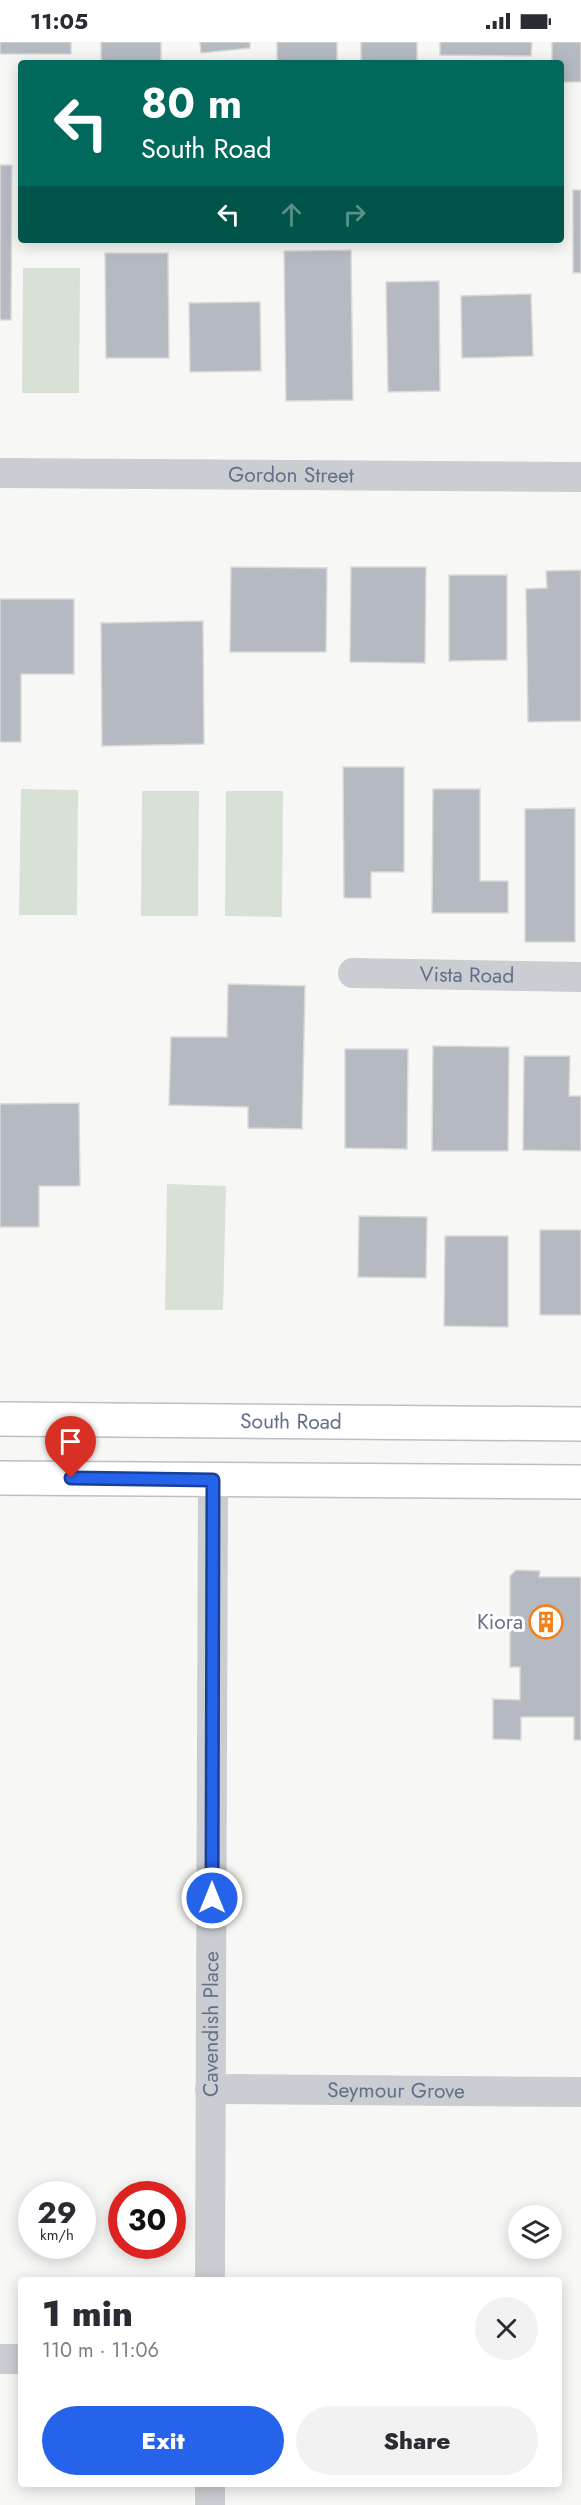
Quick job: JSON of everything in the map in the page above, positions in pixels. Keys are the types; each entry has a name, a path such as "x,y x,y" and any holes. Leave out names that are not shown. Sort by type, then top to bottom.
{"main road":[{"name":"South Road","path":"0,1419 581,1424"},
{"path":"0,1478 581,1482"}],"street":[{"name":"Gordon Street","path":"0,473 581,477"},
{"name":"Vista Road","path":"353,973 581,977"},
{"name":"Cavendish Place","path":"210,2277 213,1480"},
{"name":"Seymour Grove","path":"210,2089 581,2092"},
{"path":"0,2359 18,2359"},
{"path":"210,2487 210,2505"}],"shaded area":[{"path":"23,268 80,268 79,393 22,393"},
{"path":"21,789 78,790 77,915 19,915"},
{"path":"142,791 199,791 198,916 141,916"},
{"path":"226,791 283,791 282,917 225,916"},
{"path":"167,1184 226,1186 223,1310 165,1310"}],"building":[{"path":"0,42 71,42 71,54 0,54"},
{"path":"101,42 161,42 161,60 101,60"},
{"path":"200,42 250,42 250,48 201,53"},
{"path":"277,42 337,42 337,60 277,60"},
{"path":"361,42 417,42 417,60 361,60"},
{"path":"440,42 532,42 531,56 440,55"},
{"path":"552,42 581,42 581,82 564,82 564,60 552,60"},
{"path":"0,165 12,165 11,320 0,320"},
{"path":"573,190 581,190 581,273 573,273"},
{"path":"351,250 353,400 286,401 284,251"},
{"path":"105,253 168,253 169,358 106,358"},
{"path":"439,281 440,391 388,392 386,282"},
{"path":"531,294 533,356 462,358 461,296"},
{"path":"260,302 261,371 190,372 189,303"},
{"path":"231,567 327,568 326,652 230,652"},
{"path":"351,567 426,567 425,663 350,662"},
{"path":"581,570 581,721 528,722 526,589 547,588 546,571"},
{"path":"449,575 507,575 507,660 449,661"},
{"path":"0,599 74,599 74,674 21,674 21,742 0,742"},
{"path":"203,621 204,744 102,746 101,623"},
{"path":"343,767 404,767 404,872 371,872 371,898 344,898"},
{"path":"433,789 480,789 480,881 508,881 508,913 432,913"},
{"path":"575,808 575,942 525,942 525,809"},
{"path":"228,984 305,986 302,1129 248,1128 248,1107 169,1105 171,1037 227,1037"},
{"path":"433,1046 509,1047 508,1151 432,1151"},
{"path":"345,1049 408,1049 407,1149 345,1148"},
{"path":"524,1056 570,1056 569,1096 581,1096 581,1151 523,1150"},
{"path":"79,1103 80,1186 39,1186 39,1227 0,1227 0,1104"},
{"path":"359,1216 427,1217 426,1278 358,1277"},
{"path":"540,1230 581,1230 581,1315 540,1315"},
{"path":"445,1236 508,1236 508,1327 444,1326"},
{"name":"Kiora","path":"516,1570 540,1571 539,1577 581,1577 581,1740 574,1740 574,1717 521,1717 521,1740 493,1739 493,1699 520,1700 520,1667 510,1667 510,1576"}],"place":[{"name":"Kiora","path":"546,1622"}],"route":[{"path":"71,1478 213,1480 212,1898"}]}
